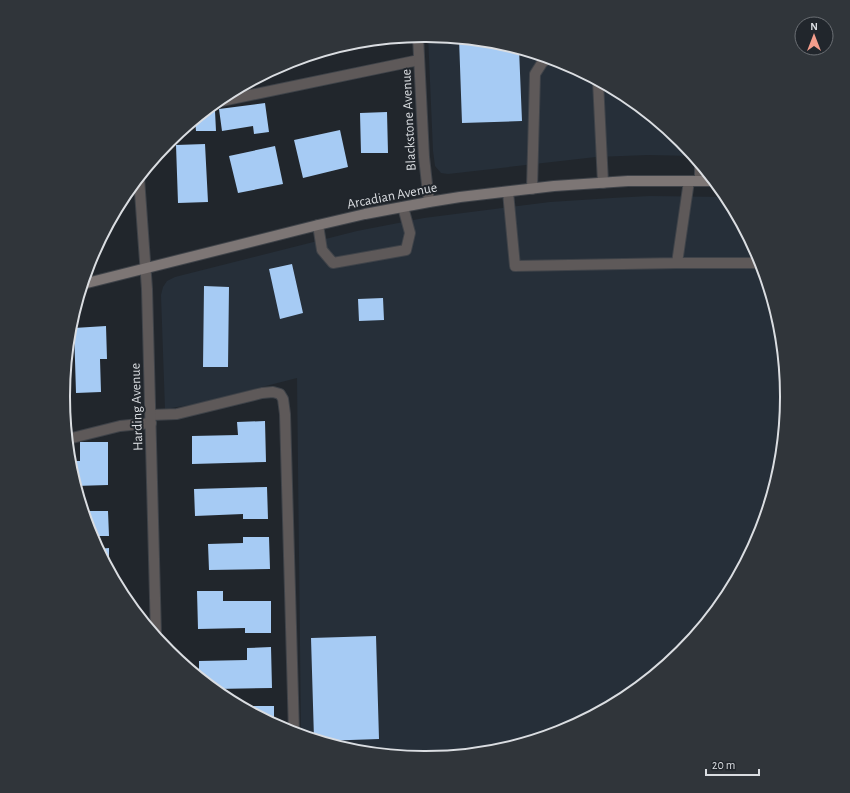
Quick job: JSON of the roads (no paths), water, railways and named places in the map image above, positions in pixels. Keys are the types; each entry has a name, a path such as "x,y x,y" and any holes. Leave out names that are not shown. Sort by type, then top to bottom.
{"main road":[{"name":"Arcadian Avenue","path":"89,282 318,225 365,214 429,202 532,189 603,183 706,181"}],"street":[{"name":"Blackstone Avenue","path":"418,42 424,157 429,202"},
{"path":"233,99 419,60"},
{"path":"532,189 535,74 543,62"},
{"path":"598,87 603,183"},
{"path":"700,173 700,181"},
{"path":"677,263 689,181"},
{"name":"Harding Avenue","path":"140,187 147,297 156,627"},
{"path":"508,192 515,266 754,263"},
{"path":"318,225 322,250 333,263 406,250 410,233 403,207"},
{"path":"73,438 262,393 273,392 280,394 283,399 285,414 294,726"}]}
